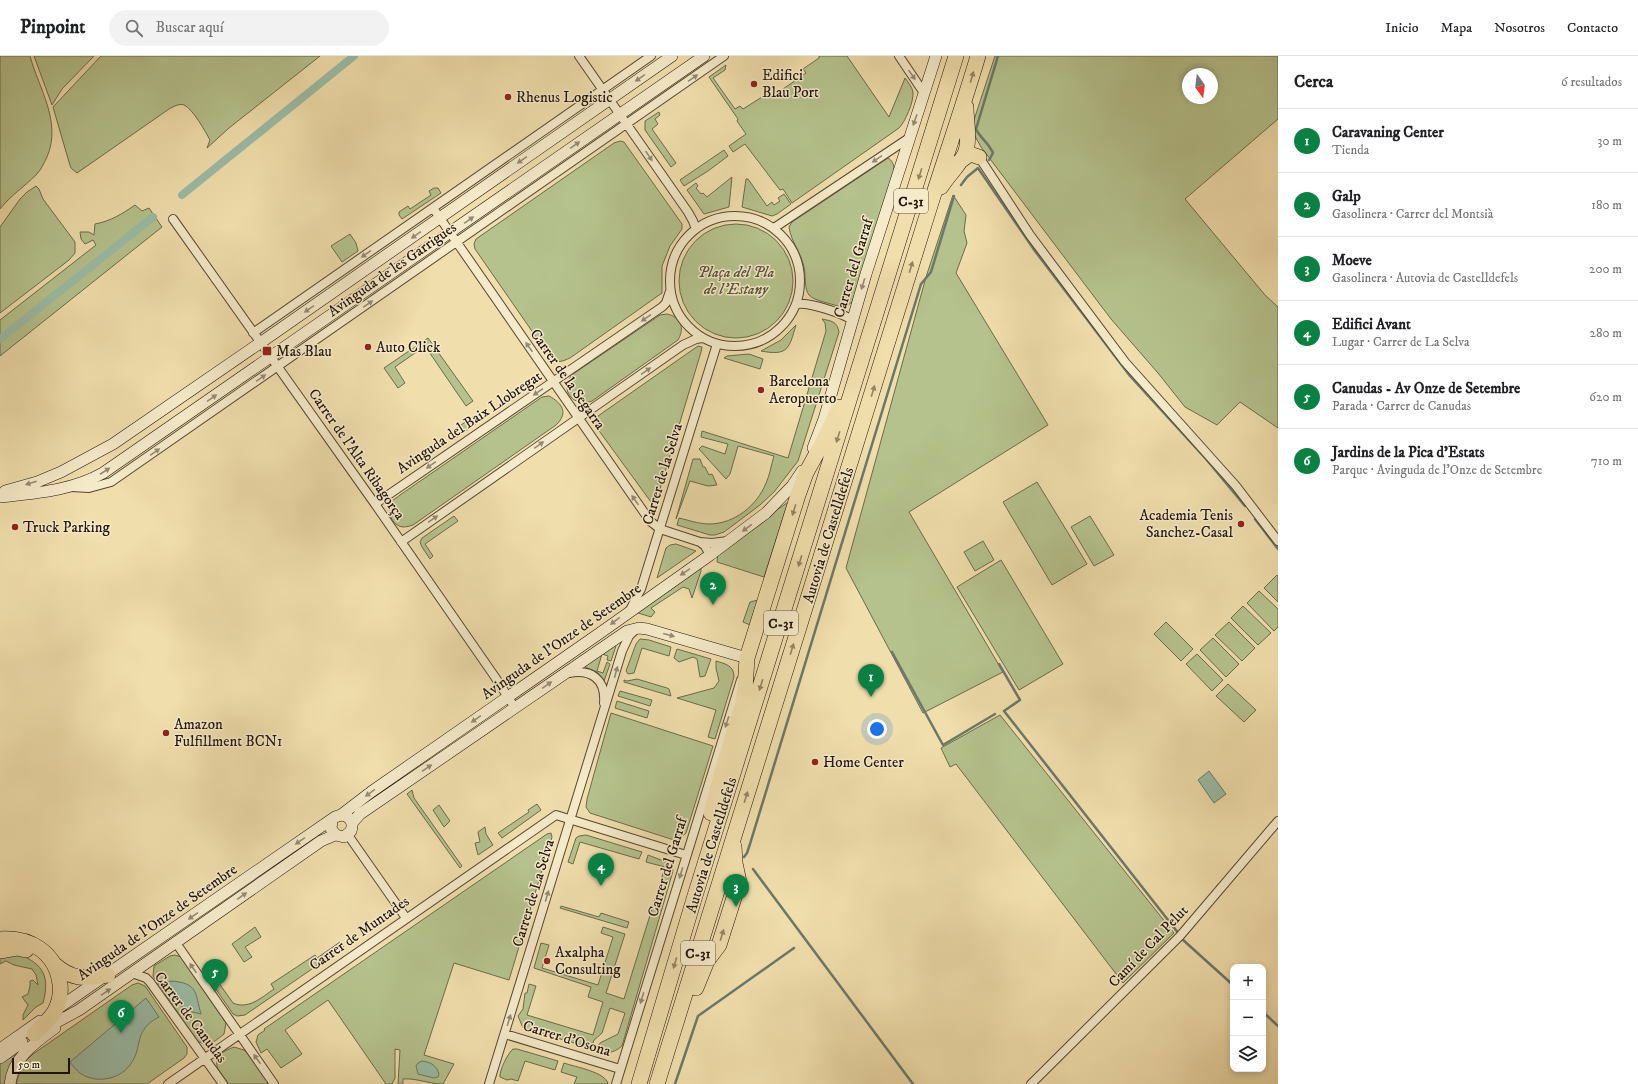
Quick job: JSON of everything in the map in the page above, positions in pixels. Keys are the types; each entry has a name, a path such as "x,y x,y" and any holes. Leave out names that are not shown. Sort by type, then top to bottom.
{"highway":[{"name":"Autovia de Castelldefels","path":"639,1084 694,899 956,56"},
{"name":"Autovia de Castelldefels","path":"659,1078 707,961 719,945 739,882 734,857 734,834 978,56"},
{"path":"929,209 955,166 965,153 967,133 966,98"},
{"path":"967,133 971,144 979,157"},
{"path":"955,166 970,154 979,157"},
{"path":"694,899 703,844 725,761 743,703 746,689 747,658 806,473 832,424 867,346"},
{"path":"792,486 806,473"},
{"path":"0,939 20,940 35,944 46,953 54,964 67,974 76,977 108,975"},
{"path":"0,951 17,948 32,953 37,956 46,967 51,980 47,1004 30,1032"},
{"path":"30,1032 55,1011 60,987 54,964"}],"main road":[{"name":"Avinguda de les Garrigues","path":"0,491 22,486 61,472 118,440 672,56"},
{"name":"Avinguda de les Garrigues","path":"0,497 70,487 90,480 103,473 704,56"},
{"name":"Carrer del Garraf","path":"792,486 812,452 824,419 852,320 936,56"},
{"name":"Avinguda de l'Onze de Setembre","path":"55,1011 337,817 710,555 766,513 792,486"},
{"name":"Avinguda de l'Onze de Setembre","path":"352,823 362,814 564,673 618,636 635,628"},
{"path":"635,628 678,637 747,658"},
{"path":"337,817 350,818 352,823 352,829 348,835 342,837 335,835 331,828 337,817"},
{"name":"Avinguda de l'Onze de Setembre","path":"0,1049 30,1032 79,1010 177,944 321,842 335,835"},
{"path":"160,939 177,944"},
{"path":"10,1084 14,1066 23,1053 79,1010"},
{"name":"Avinguda de l'Onze de Setembre","path":"0,1058 30,1032"}],"street":[{"path":"579,56 688,212 696,229"},
{"name":"Avinguda de les Garrigues","path":"253,332 651,56"},
{"name":"Avinguda de les Garrigues","path":"70,487 89,488 111,482 724,56"},
{"path":"899,56 924,94"},
{"path":"774,228 909,138"},
{"path":"979,157 1030,234 1125,362 1236,486 1278,541"},
{"name":"Carrer de la Segarra","path":"433,208 650,521 660,529 700,542 712,543 728,541"},
{"path":"733,216 753,218 774,228 791,247 796,257 800,278 797,304 787,321 776,332 760,341 745,345 733,346 717,344 692,331 676,308 670,290 672,263 680,246 687,236 713,219 733,216"},
{"name":"Carrer de l'Alta Ribagorça","path":"173,219 375,504 515,708"},
{"name":"Avinguda del Baix Llobregat","path":"375,504 662,307 666,303 670,290"},
{"path":"797,304 805,304 844,315 852,320"},
{"path":"401,542 683,345 696,339 703,338"},
{"name":"Carrer de la Selva","path":"630,610 641,589 717,344"},
{"path":"700,542 705,546 710,555"},
{"name":"Carrer de La Selva","path":"489,1084 624,645 628,636 635,628"},
{"name":"Carrer del Garraf","path":"616,1084 747,658"},
{"name":"Carrer de La Selva","path":"564,673 583,671 595,677 604,692 605,709"},
{"name":"Carrer de Muntades","path":"168,1084 556,815 570,819"},
{"path":"570,819 686,855"},
{"name":"Camí de Cal Pelut","path":"1031,1084 1180,936 1278,821"},
{"path":"348,835 406,918"},
{"name":"Carrer de Canudas","path":"177,944 274,1084"},
{"name":"Carrer de Canudas","path":"132,973 146,978 150,982 223,1084"},
{"name":"Carrer d'Osona","path":"505,1034 620,1069"}],"green space":[{"path":"0,56 30,56 48,106 52,131 51,144 47,157 39,171 0,209"},
{"path":"34,56 94,56 62,89 52,105"},
{"path":"101,56 320,56 229,128 207,148 210,140 198,121 187,107 184,105 178,105 169,109 77,173 71,168 53,107"},
{"path":"819,56 847,56 889,117 905,78 910,85 913,96 911,106 899,128 792,203 783,189 780,190 745,144 733,152 729,146 746,134 737,121 738,119 709,77 726,65 725,70 713,78 735,109 740,106 743,109 770,92 773,96 806,73 803,69 819,58"},
{"path":"995,56 1278,56 1278,119 1185,199 1265,295 1278,307 1278,428 1240,402 1217,425 1185,407 1158,373 1111,319 981,147 971,129"},
{"path":"659,112 660,115 655,119 658,124 652,129 676,163 671,167 645,130 645,121"},
{"path":"620,141 624,142 682,224 682,229 670,246 662,266 662,293 570,358 561,361 554,361 475,249 474,244 476,239 614,143"},
{"path":"724,150 728,156 684,186 680,180"},
{"path":"888,158 893,164 894,173 853,301 846,307 841,307 819,301 811,297 806,289 803,262 789,227 792,222"},
{"path":"732,177 729,207 704,214 687,190 696,183 698,186 696,188 701,194 703,193 707,197"},
{"path":"746,179 748,179 767,206 772,202 774,205 780,201 778,198 784,194 791,204 772,216 742,207"},
{"path":"36,186 39,189 43,199 75,242 75,253 69,260 0,313 0,227 20,199"},
{"path":"434,188 438,188 441,193 402,219 399,212 408,206 410,209 431,195 429,191"},
{"path":"953,195 966,215 964,231 967,243 956,273 1048,425 909,512 1003,672 923,713 846,568 926,277"},
{"path":"135,205 142,211 149,208 162,227 0,356 0,320 96,245 93,240 85,244 81,239 80,232 89,232 94,235 95,224 116,217"},
{"name":"Plaça del Pla de l'Estany","path":"736,224 758,228 777,240 789,259 793,281 789,303 777,322 758,334 736,338 714,334 695,322 683,303 679,281 683,259 695,240 714,228"},
{"path":"350,234 356,243 358,251 342,262 331,246"},
{"path":"667,314 676,318 680,324 681,331 678,340 592,401 579,402 570,396 567,391 567,386 573,374 660,315"},
{"path":"822,319 831,321 835,324 839,332 798,461 774,492 760,505 724,532 710,535 677,525 679,518 697,523 709,524 727,521 744,512 757,499 762,491 774,456 738,446 730,474 726,479 699,449 702,446 725,454 728,444 701,437 702,431 788,458 826,331 825,323"},
{"path":"796,325 789,345 786,349 777,352 761,351 781,340"},
{"path":"428,338 473,401 466,406 425,346 395,367 405,383 398,388 384,368"},
{"path":"698,346 702,347 701,352 657,499 651,502 597,428 598,416"},
{"path":"749,354 763,359 760,369 724,358 727,356"},
{"path":"549,396 560,405 563,412 560,421 556,425 413,525 403,527 399,526 393,521 389,509 393,500 542,397"},
{"path":"474,416 477,423 453,440 448,434"},
{"path":"693,459 700,459 703,467 705,467 709,475 712,474 717,485 708,486 690,481 676,519"},
{"path":"1037,482 1087,564 1052,585 1003,502"},
{"path":"788,502 764,577 717,562 718,553"},
{"path":"454,516 458,521 425,544 433,556 430,559 420,542 422,538"},
{"path":"1090,516 1114,555 1094,566 1071,527"},
{"path":"983,541 994,560 975,571 964,552"},
{"path":"676,544 696,551 657,578 666,548 670,545"},
{"path":"1001,560 1063,664 1019,690 957,587"},
{"path":"701,566 701,571 692,598 689,589 683,587 651,608 655,612 651,617 635,612"},
{"path":"1277,575 1278,577 1278,602 1264,588"},
{"path":"1259,591 1278,609 1278,627 1274,631 1247,603"},
{"path":"758,600 750,625 743,622 750,602"},
{"path":"1243,606 1271,633 1258,645 1231,618"},
{"path":"1166,622 1193,649 1181,661 1154,634"},
{"path":"1229,622 1255,648 1242,661 1215,635"},
{"path":"1213,638 1239,664 1226,677 1200,650"},
{"path":"640,639 649,640 671,647 669,656 642,648 634,673 628,674 626,671 636,644"},
{"path":"615,645 616,646 611,661 607,660 608,656 602,654 597,671 603,673 607,662 610,664 604,681 597,672 585,667 585,665"},
{"path":"677,649 711,659 705,676 700,677 697,659 693,657 679,662 674,658"},
{"path":"1197,654 1223,680 1212,691 1186,664"},
{"path":"716,661 731,667 734,677 715,739 708,737 716,710 677,698 714,688 719,681"},
{"path":"637,679 669,689 671,696 624,682 624,680 627,681"},
{"path":"1228,684 1256,710 1244,722 1216,696"},
{"path":"620,691 652,700 650,706 618,696"},
{"path":"617,701 649,711 647,718 615,708"},
{"path":"611,713 713,746 686,833 680,839 674,840 590,813 586,807"},
{"path":"1000,715 1174,933 1123,983 956,764 950,767 941,748"},
{"path":"412,790 414,798 462,866 460,868 407,794"},
{"path":"537,804 541,810 502,838 498,833 529,812 528,810"},
{"path":"439,805 450,821 444,827 433,810"},
{"path":"485,827 486,834 493,845 478,855 475,843 480,842 478,832"},
{"path":"551,833 552,837 509,980 454,963 424,1055 454,1064 443,1084 403,1079 403,1084 398,1084 400,1050 395,1049 395,1078 392,1084 386,1084 328,1000 285,1030 302,1054 281,1068 267,1049 261,1053 256,1042 258,1035 265,1030 264,1029 547,834"},
{"path":"586,835 642,852 639,859 580,842 573,864 568,862 576,838"},
{"path":"648,855 671,864 673,871 622,1046 610,1052 596,1050 600,1043 618,1034 625,1013 610,1008 602,1033 594,1040 591,1048 523,1028 518,1016 523,1009 525,993 527,993 529,984 536,986 527,1015 593,1035 603,1002 588,997 591,987 534,968 541,943 549,945 542,968 598,985 613,937 601,933 603,927 625,934 606,993 624,999 665,867 646,862"},
{"path":"561,906 599,917 601,913 629,922 627,928 560,908"},
{"path":"255,927 261,937 245,947 252,957 244,962 232,944"},
{"path":"340,942 344,947 245,1015 237,1016 233,1014 202,969 207,966 233,1003 239,1005 250,1004 274,989 271,984 315,955 317,958"},
{"path":"20,955 35,963 40,968 45,979 46,986 43,1003 36,1007 23,1020 23,1015 28,1005 22,997 28,994 30,981 33,980 38,985 36,975 32,969 14,965 6,961 0,964 0,957"},
{"path":"175,955 181,957 226,1023 224,1034 212,1043 205,1044 197,1041 153,976 154,966 170,956"},
{"path":"138,983 145,986 187,1047 187,1054 184,1058 147,1084 16,1084 22,1065 33,1054 132,985"},
{"path":"234,1047 244,1050 248,1054 269,1084 227,1084 217,1067 217,1062 221,1054"},
{"path":"513,1049 558,1061 555,1070 525,1061 518,1081 511,1079 507,1080 500,1077 504,1062"},
{"path":"21,1051 6,1084 0,1084 0,1064"},
{"path":"564,1063 596,1073 602,1076 608,1084 574,1084 577,1077 561,1072"}],"shaded area":[{"path":"1209,771 1226,794 1214,803 1198,780"},
{"path":"171,981 187,984 191,987 196,995 201,1014 184,1010 166,983"},
{"path":"146,998 159,1017 145,1028 137,1052 130,1065 120,1074 106,1079 93,1078 80,1073 70,1062"},
{"path":"422,1061 431,1063 435,1067 439,1074 438,1077 434,1078 418,1074 416,1066"}],"waterway":[{"path":"182,195 354,56"},
{"path":"989,160 993,153 976,129 998,56"},
{"path":"961,185 967,177 978,168 1035,251 1130,376 1206,459 1245,506"},
{"path":"744,857 750,844 921,284 931,272 954,196"},
{"path":"0,339 153,217"},
{"path":"1255,519 1278,549"},
{"path":"892,652 943,745 995,714"},
{"path":"999,664 1020,700 1004,711 1179,934"},
{"path":"753,869 913,1084"},
{"path":"1182,939 1230,982"},
{"path":"675,1084 698,1016 794,948"},
{"path":"1266,1015 1278,1026"}],"place":[{"name":"Edifici Blau Port","path":"754,84"},
{"name":"Rhenus Logistic","path":"508,97"},
{"name":"Auto Click","path":"368,347"},
{"name":"Mas Blau","path":"267,351"},
{"name":"Barcelona Aeropuerto","path":"761,390"},
{"name":"Academia Tenis Sanchez-Casal","path":"1241,524"},
{"name":"Truck Parking","path":"15,527"},
{"name":"Galp","path":"713,605"},
{"name":"Caravaning Center","path":"871,697"},
{"name":"Amazon Fulfillment BCN1","path":"166,733"},
{"name":"Home Center","path":"815,762"},
{"name":"Edifici Avant","path":"601,886"},
{"name":"Moeve","path":"736,907"},
{"name":"Axalpha Consulting","path":"547,961"},
{"name":"Canudas - Av Onze de Setembre","path":"215,992"},
{"name":"Jardins de la Pica d'Estats","path":"121,1033"}]}
